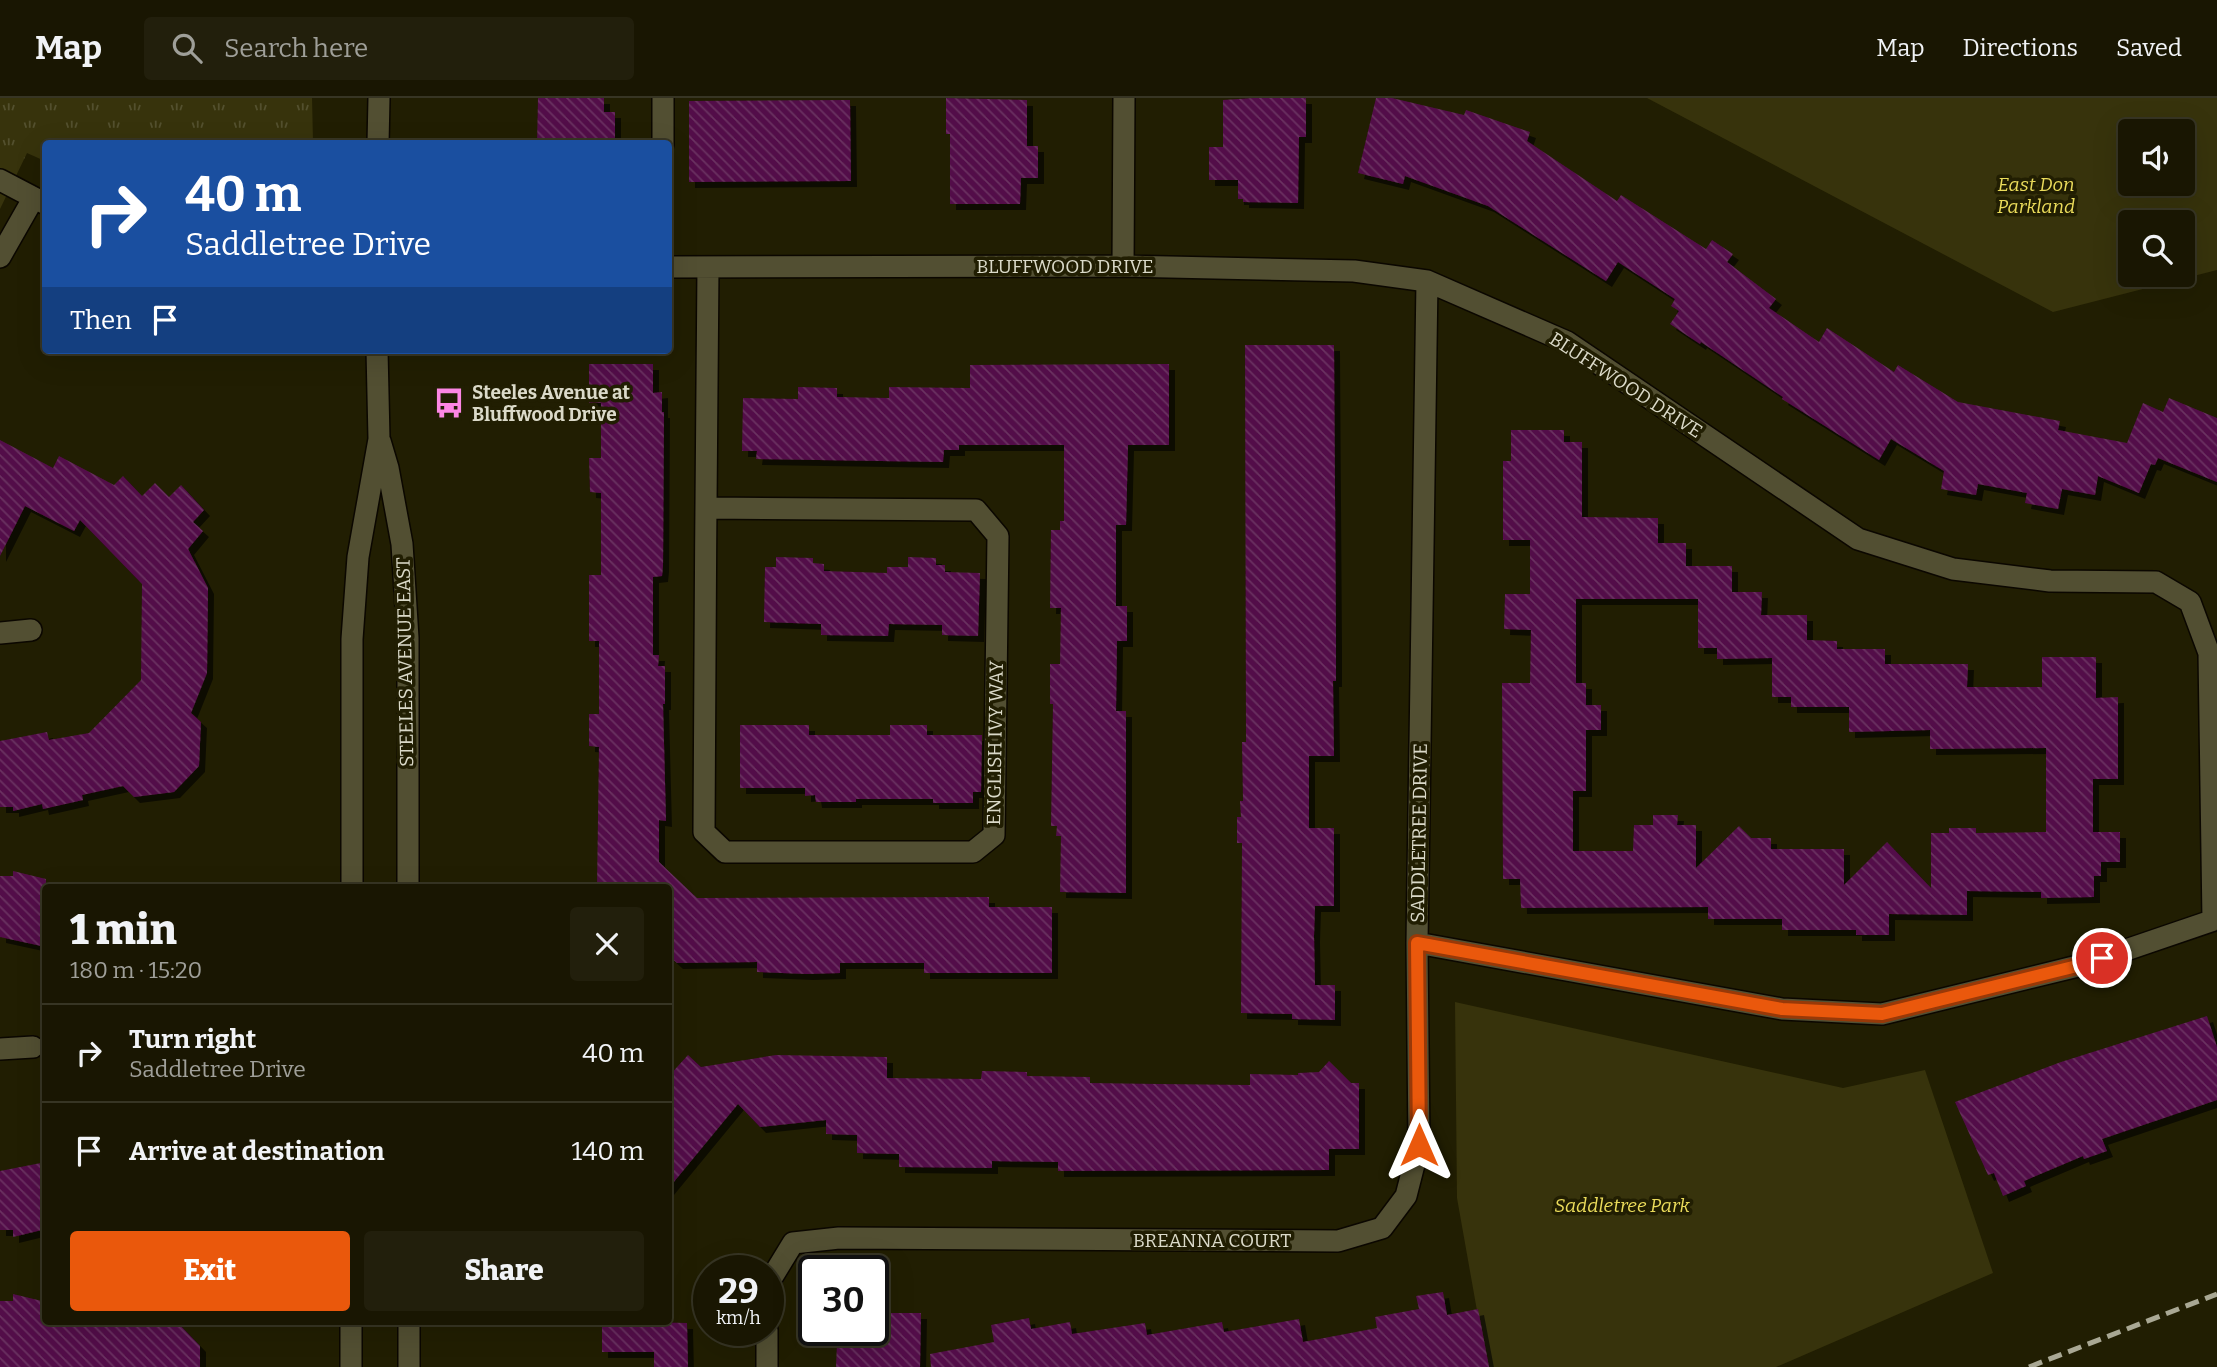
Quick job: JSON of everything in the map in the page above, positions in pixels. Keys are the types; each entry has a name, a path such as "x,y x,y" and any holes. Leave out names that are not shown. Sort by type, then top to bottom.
{"street":[{"path":"378,140 379,98"},
{"path":"663,98 663,140"},
{"path":"1123,266 1124,98"},
{"path":"0,180 39,201 0,257"},
{"name":"BLUFFWOOD DRIVE","path":"672,267 1123,266 1354,271 1427,281 1567,342 1858,539 1953,569 2050,581 2157,582 2190,602 2208,653 2215,919"},
{"name":"ENGLISH IVY WAY","path":"706,508 976,510 998,536 994,835 973,852 725,852 704,832 706,508 708,267"},
{"name":"SADDLETREE DRIVE","path":"1427,281 1417,943 1782,1009 1882,1014 2081,965 2215,919"},
{"name":"STEELES AVENUE EAST","path":"352,884 352,639 358,557 379,439 377,354"},
{"name":"STEELES AVENUE EAST","path":"379,439 388,468 402,544 408,638 408,884"},
{"path":"0,633 31,629"},
{"name":"BREANNA COURT","path":"784,1258 793,1243 839,1238 1338,1241 1382,1228 1406,1196 1419,1145 1417,943"},
{"path":"0,1049 33,1047"},
{"path":"351,1325 351,1367"},
{"path":"409,1325 409,1367"},
{"path":"766,1367 767,1346"}],"green space":[{"path":"0,98 312,98 313,140 42,140 42,160 27,153 0,209"},
{"name":"East Don Parkland","path":"1647,98 2217,98 2217,270 2195,276 2195,210 2118,210 2118,287 2151,287 2053,312"},
{"name":"Saddletree Park","path":"1455,1002 1843,1088 1925,1070 1993,1273 1776,1367 1487,1367 1457,1198"}],"building":[{"path":"538,98 604,98 604,112 615,112 615,140 537,140"},
{"path":"946,98 1027,100 1027,146 1038,146 1038,178 1021,178 1020,204 950,204 950,134 946,134"},
{"path":"1306,98 1306,137 1299,137 1298,203 1243,202 1243,199 1238,199 1238,180 1209,180 1209,147 1223,147 1223,100"},
{"path":"1376,98 1392,98 1464,115 1466,110 1530,132 1527,141 1617,201 1621,195 1706,249 1712,240 1733,254 1727,262 1776,299 1769,308 1819,342 1827,328 1894,372 1898,365 1958,402 2060,421 2058,430 2127,443 2143,403 2163,412 2169,398 2217,418 2217,482 2158,458 2155,465 2151,464 2139,493 2098,476 2095,495 2062,489 2058,509 2025,503 2027,493 1978,484 1976,495 1941,489 1944,471 1891,439 1879,460 1670,324 1679,311 1671,306 1675,299 1618,262 1606,281 1488,206 1405,176 1403,184 1358,173"},
{"path":"850,100 851,181 689,182 689,101"},
{"path":"1245,345 1334,345 1334,756 1309,756 1309,828 1334,828 1334,906 1315,906 1314,936 1315,985 1335,985 1335,1020 1292,1019 1292,1014 1241,1013 1242,843 1237,843 1237,817 1241,817 1240,801 1243,801 1242,742 1246,742"},
{"path":"589,364 653,364 653,393 662,392 664,412 663,566 662,576 653,577 653,655 659,655 658,666 665,666 663,704 666,821 659,820 659,862 697,898 989,897 989,907 1052,907 1052,973 924,973 924,963 840,963 840,973 807,974 757,972 757,962 677,963 672,959 672,884 597,884 599,747 589,746 589,714 599,714 599,641 589,641 589,575 601,575 601,493 590,492 589,458 601,458 601,403 589,403"},
{"path":"1169,364 1169,445 1128,445 1126,525 1116,525 1116,606 1127,606 1127,641 1117,641 1116,711 1126,711 1126,893 1060,892 1061,836 1056,836 1057,826 1051,826 1053,704 1050,704 1050,664 1060,664 1061,608 1050,608 1051,530 1060,530 1060,521 1064,521 1064,445 959,445 959,450 944,450 943,462 756,459 757,451 742,451 743,398 798,399 798,387 837,388 837,397 889,398 889,387 970,388 970,365"},
{"path":"1511,430 1564,430 1564,442 1582,442 1582,517 1658,518 1658,543 1686,543 1686,566 1732,566 1732,592 1762,592 1761,615 1807,615 1807,640 1837,641 1837,649 1885,649 1885,664 1968,664 1967,687 2042,687 2042,657 2096,657 2096,698 2118,697 2118,779 2093,779 2093,832 2120,832 2120,862 2101,862 2101,876 2094,876 2094,897 2041,898 2041,892 1967,891 1967,915 1889,914 1889,935 1856,935 1856,930 1782,930 1782,919 1708,919 1708,907 1521,908 1520,879 1503,879 1502,683 1530,683 1531,630 1504,629 1505,594 1530,594 1530,540 1503,540 1503,461 1511,461","holes":["1576,599 1698,599 1698,648 1717,648 1717,659 1772,658 1772,697 1791,697 1791,707 1849,707 1849,732 1930,730 1930,749 2046,748 2046,832 1976,833 1976,828 1949,828 1949,833 1931,833 1931,888 1887,842 1844,885 1844,849 1771,849 1771,838 1751,838 1739,826 1696,868 1696,825 1677,825 1678,815 1653,815 1653,825 1634,825 1633,851 1573,851 1573,791 1586,791 1586,730 1601,730 1601,705 1586,705 1586,683 1576,683"]},
{"path":"0,440 53,468 59,456 114,485 123,476 142,496 155,483 169,497 181,485 204,510 193,522 203,531 188,549 208,588 207,673 191,713 201,722 199,766 174,792 134,797 123,786 82,795 83,800 43,809 42,804 13,811 13,807 0,807 0,741 47,732 49,740 89,733 141,680 142,584 80,520 74,531 25,506 0,556"},
{"path":"776,557 813,558 813,563 824,564 824,571 887,573 887,567 908,567 908,557 936,558 936,565 945,565 945,572 980,573 978,636 942,635 942,625 889,624 888,636 821,635 821,624 764,622 765,567 776,567"},
{"path":"740,725 809,725 809,735 890,735 890,725 927,725 927,735 982,735 981,792 973,792 973,803 933,803 933,799 816,802 815,795 805,796 805,788 740,788"},
{"path":"13,871 46,879 46,884 42,884 42,946 0,937 0,876 13,876"},
{"path":"2207,1016 2217,1047 2217,1100 2102,1139 2107,1151 2084,1159 2083,1156 2024,1181 2026,1186 2003,1196 1994,1173 1988,1175 1955,1102 2061,1062"},
{"path":"688,1055 701,1067 776,1055 887,1057 887,1078 981,1079 982,1071 1027,1072 1027,1076 1090,1077 1090,1083 1250,1085 1250,1074 1298,1075 1319,1072 1329,1061 1351,1083 1359,1083 1359,1149 1329,1149 1329,1170 1058,1171 1058,1162 992,1161 992,1168 899,1167 899,1154 857,1153 857,1135 826,1134 826,1120 760,1127 738,1104 672,1184 672,1073"},
{"path":"42,1163 42,1230 13,1237 13,1230 0,1230 0,1171"},
{"path":"1443,1292 1447,1315 1478,1309 1489,1367 931,1367 930,1354 994,1342 991,1325 1029,1318 1031,1329 1070,1322 1072,1334 1145,1323 1147,1335 1222,1322 1224,1332 1299,1319 1303,1342 1377,1328 1375,1317 1419,1309 1416,1296"},
{"path":"13,1294 42,1301 42,1325 180,1325 200,1346 200,1367 0,1367 0,1301 13,1301"},
{"path":"889,1313 921,1313 920,1367 836,1367 837,1346 889,1346"},
{"path":"687,1323 688,1367 654,1367 654,1352 602,1352 602,1325"}],"railway":[{"path":"2029,1367 2217,1294"}],"place":[{"name":"Steeles Avenue at Bluffwood Drive","path":"449,403"}],"route":[{"path":"1419,1145 1417,943 1782,1009 1882,1014 2102,958"}]}
